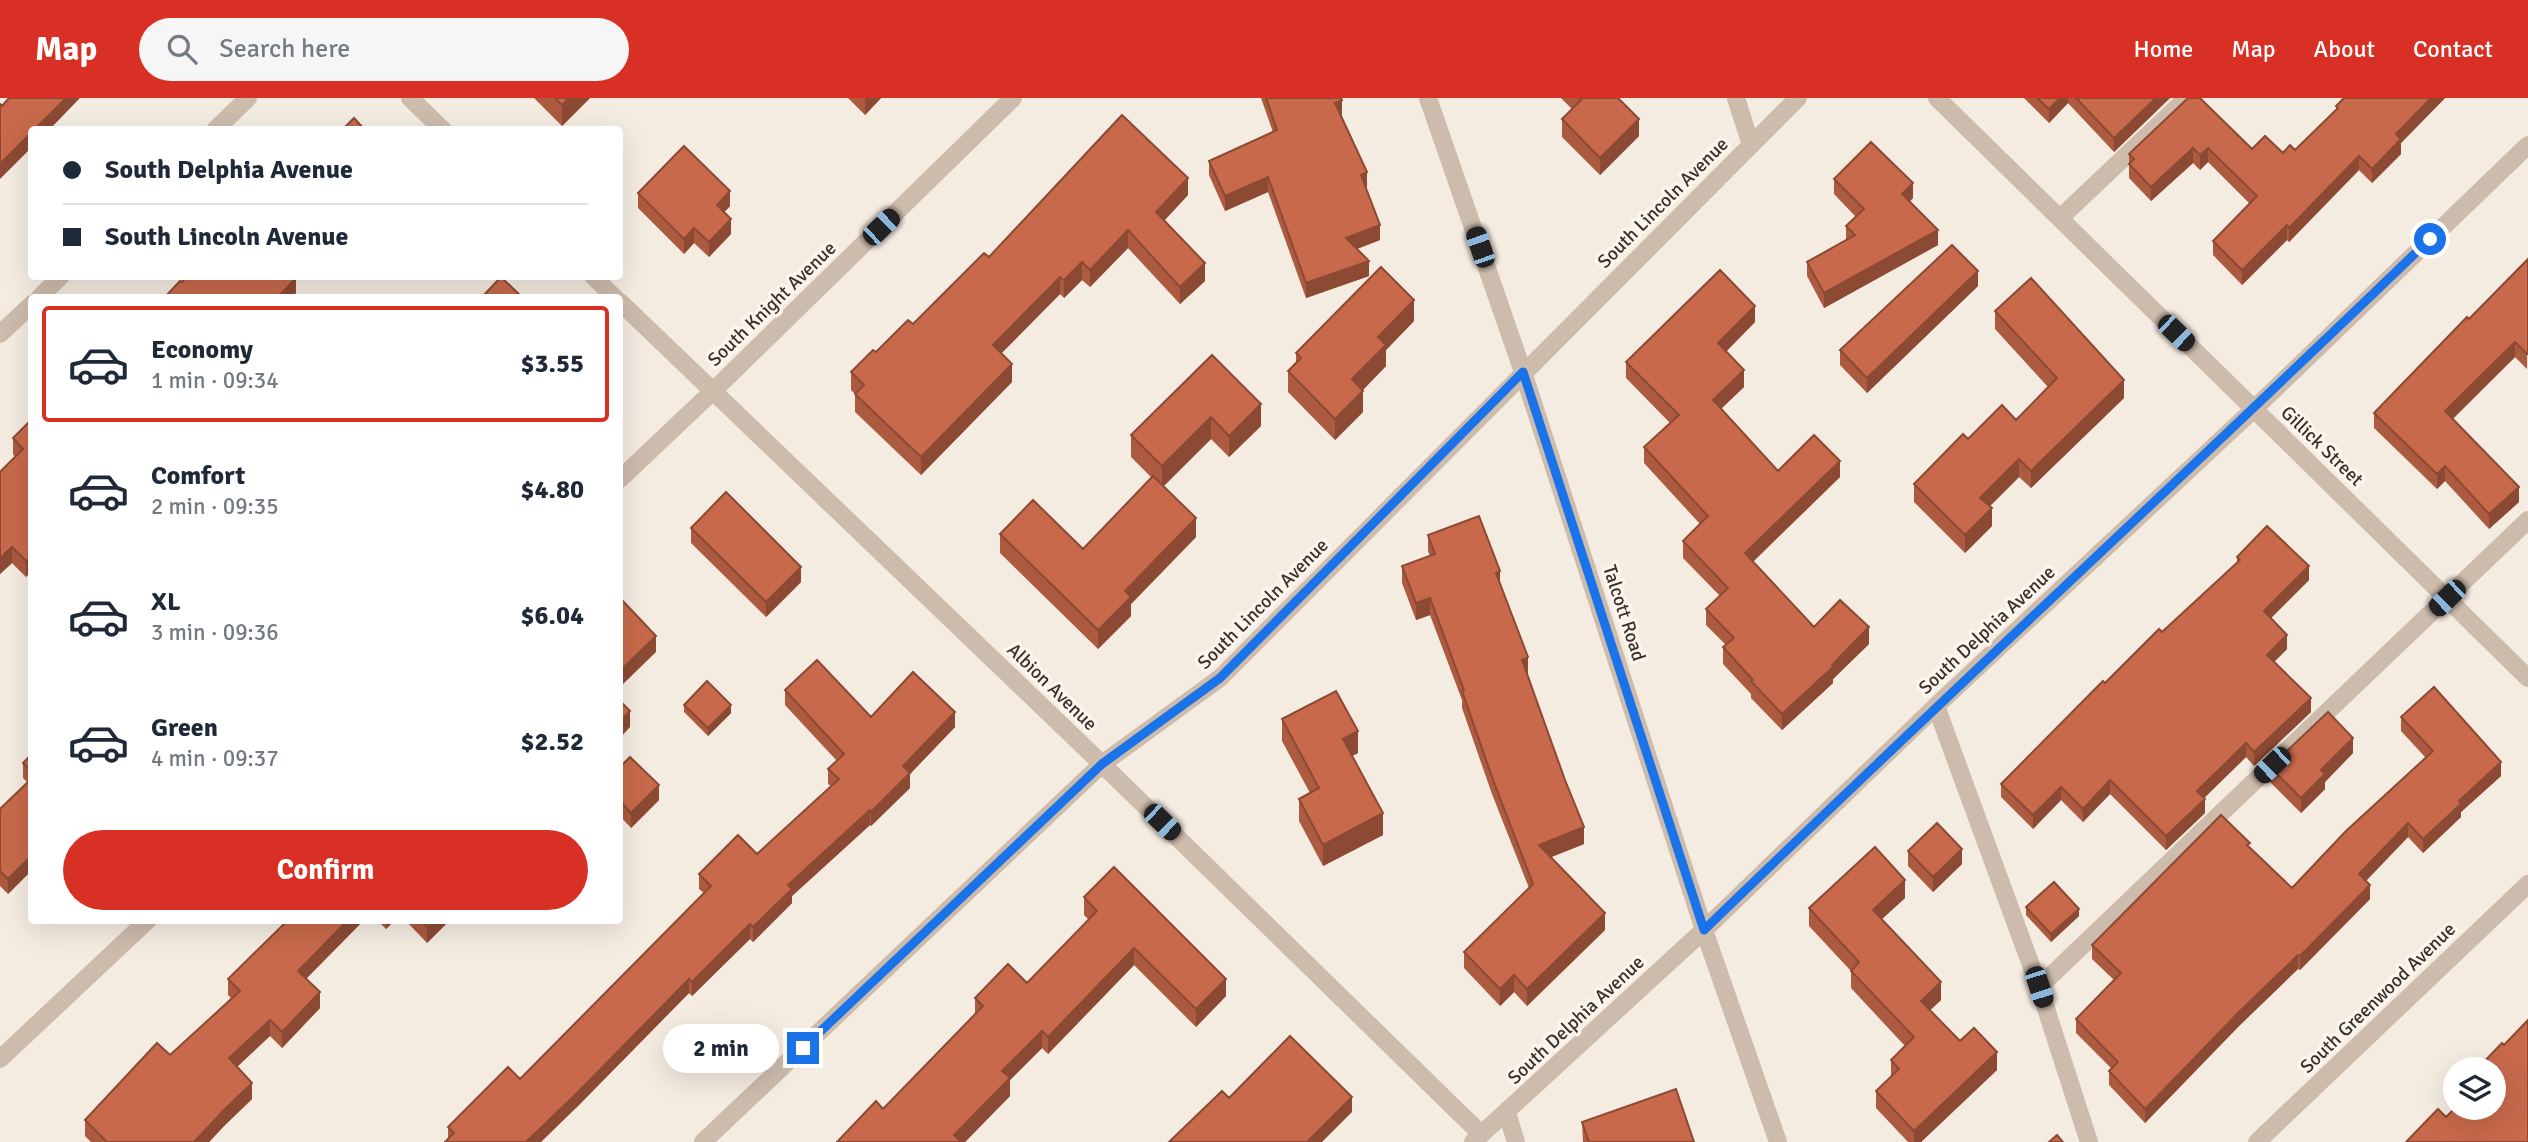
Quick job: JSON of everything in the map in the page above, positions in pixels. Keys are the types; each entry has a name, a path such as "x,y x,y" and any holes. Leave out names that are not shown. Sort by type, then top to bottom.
{"street":[{"path":"219,126 248,98"},
{"path":"410,98 439,126"},
{"name":"South Knight Avenue","path":"623,476 1013,98"},
{"name":"Talcott Road","path":"1428,98 1523,372 1704,930 1778,1142"},
{"path":"1736,98 1751,145"},
{"name":"South Lincoln Avenue","path":"703,1142 1102,764 1220,678 1798,98"},
{"name":"Gillick Street","path":"1937,98 2528,678"},
{"path":"2060,218 2187,98"},
{"name":"South Delphia Avenue","path":"1477,1138 1704,930 1936,706 2253,409 2528,145"},
{"path":"43,294 57,280"},
{"path":"597,280 611,294"},
{"name":"Albion Avenue","path":"623,305 1102,764 1477,1138"},
{"path":"0,334 28,308"},
{"path":"2039,987 2528,520"},
{"path":"1936,706 2039,987 2089,1142"},
{"name":"South Greenwood Avenue","path":"2267,1139 2528,884"},
{"path":"0,1059 144,924"},
{"path":"1507,1113 1517,1142"}],"building":[{"path":"9,98 66,98 38,126 28,126 28,136 0,164 0,104 2,106"},
{"path":"555,98 569,98 562,105"},
{"path":"1266,98 1341,98 1342,100 1335,103 1367,172 1361,175 1380,225 1346,238 1369,261 1306,283 1268,177 1225,196 1209,161 1277,130"},
{"path":"1579,98 1618,98 1639,119 1600,158 1562,119 1581,100"},
{"path":"2037,98 2060,98 2049,109"},
{"path":"2076,98 2156,98 2114,138"},
{"path":"2188,98 2200,98 2252,149 2265,136 2283,153 2290,145 2295,150 2338,108 2336,106 2344,98 2431,98 2396,134 2401,139 2372,169 2359,156 2289,228 2287,225 2242,270 2213,241 2257,196 2208,148 2200,155 2193,148 2151,187 2129,164 2134,159 2129,154"},
{"path":"1122,115 1188,178 1156,212 1205,263 1180,287 1128,230 1090,270 1082,262 1064,280 1060,277 993,345 1012,364 921,457 855,394 864,385 851,372 908,320 913,324 984,253 989,257"},
{"path":"354,118 361,126 346,126"},
{"path":"1871,142 1913,183 1902,194 1938,230 1824,293 1807,262 1855,235 1846,226 1864,209 1834,179"},
{"path":"684,146 730,191 717,205 731,219 709,242 694,228 684,239 638,193"},
{"path":"1952,245 1978,271 1867,378 1840,350"},
{"path":"2528,259 2528,354 2515,342 2445,411 2519,487 2489,514 2445,466 2437,474 2374,413 2467,317 2469,319"},
{"path":"1381,267 1414,300 1378,337 1386,345 1352,379 1363,391 1335,419 1288,371 1301,358 1296,353"},
{"path":"1720,270 1755,306 1718,343 1744,370 1713,400 1778,471 1814,435 1840,461 1745,553 1814,627 1840,600 1869,627 1833,667 1782,714 1723,647 1734,638 1706,609 1728,588 1683,541 1708,516 1644,447 1679,415 1626,362"},
{"path":"2031,278 2124,380 2031,471 2019,459 1980,498 1992,508 1965,535 1914,484 1963,434 1968,439 2002,405 2016,420 2057,378 1995,311"},
{"path":"294,280 281,294 168,294 182,282"},
{"path":"498,280 504,280 519,294 485,294"},
{"path":"1212,355 1261,404 1229,436 1211,417 1162,466 1131,435"},
{"path":"28,423 26,561 12,547 0,558 0,472 23,449 13,438"},
{"path":"1153,476 1196,518 1125,591 1131,597 1098,630 1000,534 1033,500 1083,549"},
{"path":"726,492 801,567 766,602 691,528"},
{"path":"1479,516 1500,571 1496,573 1528,657 1522,660 1584,827 1539,845 1605,913 1527,989 1514,975 1500,989 1464,952 1533,884 1492,777 1430,598 1416,603 1402,566 1435,554 1428,535"},
{"path":"2267,526 2309,566 2264,611 2287,635 2267,655 2311,698 2254,752 2246,743 2197,791 2205,799 2166,836 2110,780 2083,809 2061,787 2033,815 2001,784 2103,681 2105,683 2159,629 2162,632 2240,560 2237,557"},
{"path":"623,601 656,636 623,668"},
{"path":"817,660 871,717 913,672 955,712 903,766 910,773 871,812 870,810 788,885 792,889 753,927 750,924 692,982 689,979 526,1142 445,1142 454,1133 448,1127 508,1067 520,1079 711,886 699,874 738,835 757,854 839,779 828,769 844,754 785,690"},
{"path":"707,681 731,705 708,728 684,705"},
{"path":"2434,687 2501,762 2423,839 2408,823 2359,874 2370,885 2300,956 2239,1012 2145,1109 2109,1071 2118,1062 2076,1019 2121,973 2092,945 2221,815 2250,843 2247,845 2292,888 2346,831 2433,751 2401,717"},
{"path":"1336,691 1358,731 1343,739 1383,813 1323,845 1299,799 1319,788 1282,719"},
{"path":"623,704 630,711 623,719"},
{"path":"2328,712 2353,738 2321,770 2325,774 2301,798 2270,767"},
{"path":"630,757 659,785 631,813 623,804 623,764"},
{"path":"28,782 28,859 8,879 0,871 0,809"},
{"path":"1937,823 1962,849 1933,877 1908,851"},
{"path":"1875,847 1905,880 1873,910 1941,982 1921,1001 1960,1041 1974,1028 1997,1052 1914,1131 1876,1091 1899,1069 1891,1060 1914,1037 1851,971 1859,962 1809,908"},
{"path":"1114,867 1226,979 1196,1009 1134,948 1048,1037 1042,1031 1002,1071 1010,1078 954,1135 961,1142 837,1142 876,1101 883,1109 983,1006 975,998 1008,964 1027,983 1097,911 1084,897"},
{"path":"2054,882 2079,909 2051,934 2026,907"},
{"path":"284,924 344,924 298,971 320,992 282,1032 270,1020 229,1058 252,1083 194,1142 107,1142 85,1120 157,1043 170,1055 240,991 228,979"},
{"path":"2528,1020 2528,1142 2406,1142 2438,1109 2443,1114 2443,1120 2506,1120 2506,1057 2489,1057 2502,1043 2504,1045"},
{"path":"1290,1036 1352,1097 1307,1142 1169,1142 1222,1091 1229,1098"},
{"path":"1676,1089 1694,1142 1589,1142 1582,1122"},
{"path":"2057,1135 2063,1142 2049,1142"}],"route":[{"path":"803,1048 1102,764 1220,678 1523,372 1704,930 1936,706 2430,239"}]}
